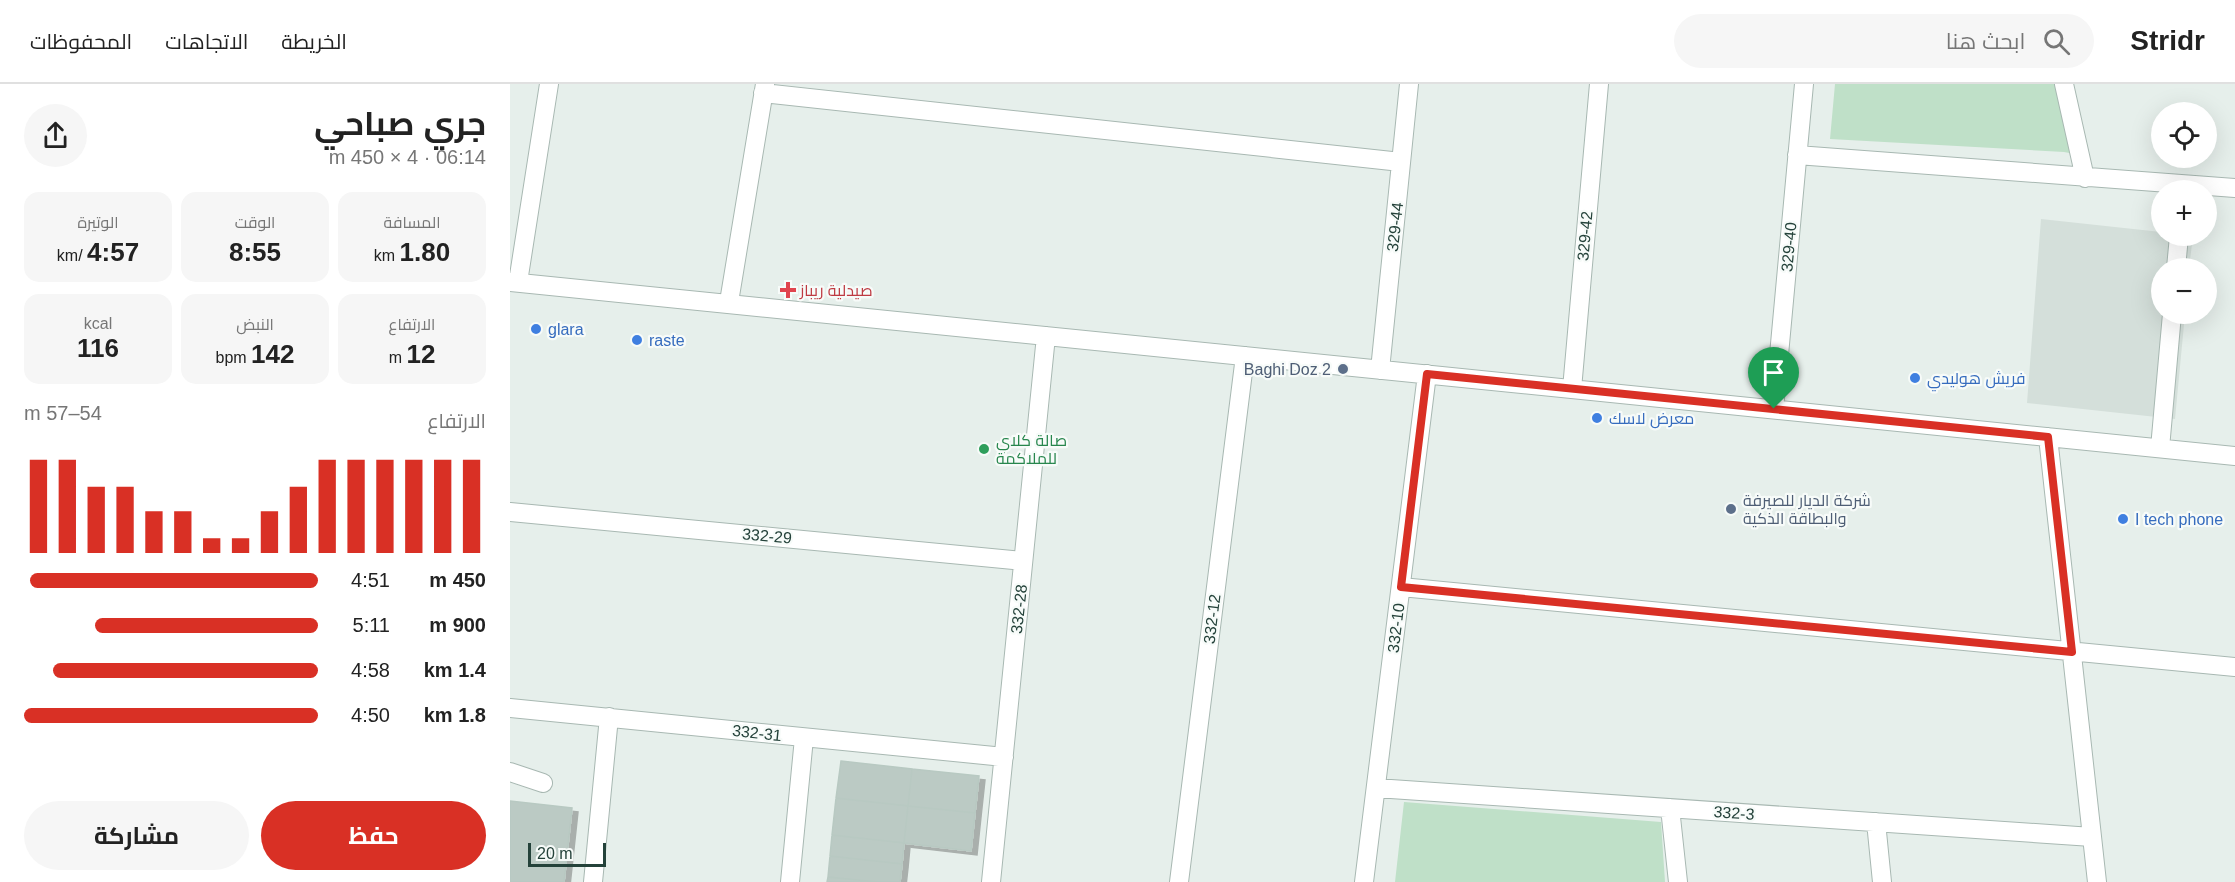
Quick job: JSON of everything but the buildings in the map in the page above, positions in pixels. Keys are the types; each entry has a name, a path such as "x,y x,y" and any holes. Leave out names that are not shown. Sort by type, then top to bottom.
{"street":[{"path":"549,84 514,282 2235,456"},
{"name":"329-44","path":"1380,369 1409,84"},
{"name":"329-42","path":"1572,389 1599,84"},
{"name":"329-40","path":"1774,409 1804,84"},
{"path":"2064,84 2085,177"},
{"path":"729,302 764,88 1401,162"},
{"path":"1797,155 2151,184"},
{"path":"2217,188 2235,188"},
{"path":"2160,448 2171,324"},
{"name":"332-28","path":"991,882 1046,336"},
{"name":"332-12","path":"1179,882 1245,356"},
{"name":"332-10","path":"1364,882 1427,374"},
{"path":"2048,437 2097,882"},
{"name":"332-29","path":"510,512 1023,561"},
{"path":"1401,587 2235,667"},
{"name":"332-31","path":"510,708 1004,757"},
{"path":"593,882 609,717"},
{"path":"790,882 804,738"},
{"path":"510,772 543,783"},
{"name":"332-3","path":"1376,788 2092,837"},
{"path":"1671,808 1678,882"},
{"path":"1876,822 1882,882"}],"shaded area":[{"path":"2041,219 2151,231 2151,246 2192,246 2190,258 2151,258 2151,324 2184,324 2175,419 2027,403"}],"green space":[{"path":"1835,84 2060,84 2080,155 2064,152 1830,139"},
{"path":"1404,802 1661,822 1665,882 1395,882"}],"place":[{"name":"صيدلية ريباز","path":"788,290"},
{"name":"glara","path":"536,329"},
{"name":"raste","path":"637,340"},
{"name":"Baghi Doz 2","path":"1343,369"},
{"name":"فريش هوليدي","path":"1915,378"},
{"name":"معرض لاسك","path":"1597,418"},
{"name":"صالة كلاي للملاكمة","path":"984,449"},
{"name":"شركة الديار للصيرفة والبطاقة الذكية","path":"1731,509"},
{"name":"I tech phone","path":"2123,519"}],"route":[{"path":"1427,374 1774,409 2048,437 2072,652 1401,587 1427,374"}]}
